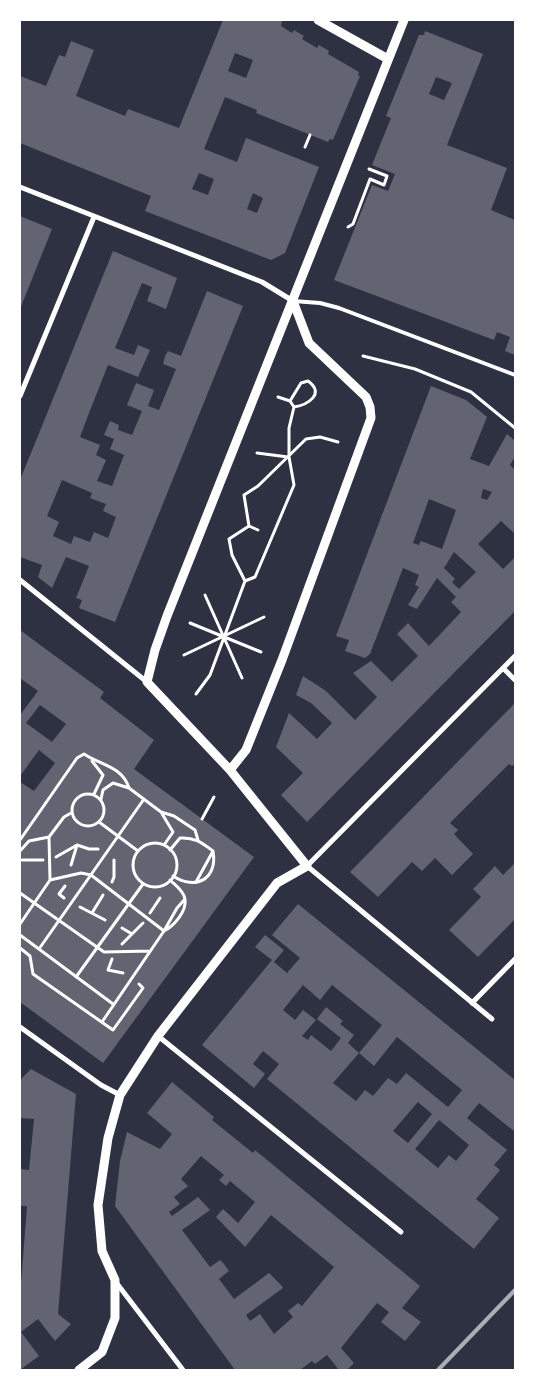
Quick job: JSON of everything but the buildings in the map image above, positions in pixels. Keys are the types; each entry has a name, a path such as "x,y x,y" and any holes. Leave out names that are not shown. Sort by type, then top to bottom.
{"street":[{"path":"318,20 388,59"},
{"path":"147,682 155,650 167,616 404,20"},
{"path":"20,187 262,282 293,301 309,343 366,397 370,407 371,418 282,660 246,750 230,770"},
{"path":"20,396 94,217"},
{"path":"20,580 147,682 230,770 307,866 492,1019"},
{"path":"183,1370 115,1280 102,1251 98,1205 108,1138 120,1095 158,1036 277,883 307,866 515,656"},
{"path":"503,668 515,680"},
{"path":"472,1003 515,959"},
{"path":"20,1027 101,1085 120,1095"},
{"path":"158,1036 401,1232"},
{"path":"79,1370 102,1352 115,1318 115,1280"}],"lane":[{"path":"293,301 320,303 339,308 515,375"}],"path":[{"path":"305,147 310,135"},
{"path":"353,224 370,179 384,184 387,176 370,169"},
{"path":"363,356 415,369 471,392 515,428"},
{"path":"245,580 255,577 294,485 289,457 289,426 294,408 290,401 302,383 308,381 312,383 315,392 310,403 294,408"},
{"path":"249,526 244,494 258,486 306,439 320,437 347,445"},
{"path":"254,452 261,455 289,457"},
{"path":"249,526 258,530"},
{"path":"245,580 232,555 229,539 249,526"},
{"path":"197,693 210,675 245,580"},
{"path":"205,595 242,678"},
{"path":"184,655 264,618"},
{"path":"185,621 267,654"},
{"path":"20,840 77,758 84,754 92,760 103,775 94,794"},
{"path":"92,760 105,763 126,777 129,788"},
{"path":"100,798 104,790 113,783 129,788 161,812 174,816 195,830 198,840"},
{"path":"85,793 94,794 100,798 104,806 104,814 99,822 92,826 83,826 76,821 72,813 72,804 77,797 85,793"},
{"path":"202,819 214,797"},
{"path":"39,949 144,799"},
{"path":"161,812 173,832 164,845"},
{"path":"20,924 50,880 49,837 64,817 72,813"},
{"path":"99,822 138,851"},
{"path":"20,851 29,841 49,837"},
{"path":"170,850 180,838 190,837 198,840 213,851 215,864 208,877 195,883 187,883 172,878"},
{"path":"156,843 164,845 170,850 176,862 172,878 162,886 152,887 143,884 136,877 133,868 134,858 138,851 147,844 156,843"},
{"path":"71,865 77,844"},
{"path":"56,857 77,844 98,849"},
{"path":"195,883 213,851"},
{"path":"22,860 43,860"},
{"path":"112,882 114,877 114,860"},
{"path":"50,880 81,873 90,876 164,931"},
{"path":"164,931 170,927 183,911 185,899 172,878"},
{"path":"76,977 143,884"},
{"path":"64,898 59,894 65,886"},
{"path":"20,894 104,952 150,951"},
{"path":"92,913 103,895"},
{"path":"150,913 160,898"},
{"path":"102,1022 164,931 177,908 185,899"},
{"path":"80,907 104,920"},
{"path":"122,944 143,923"},
{"path":"122,928 132,934"},
{"path":"20,935 113,1004"},
{"path":"20,948 30,956 33,974 113,1030 143,988 139,984"},
{"path":"112,958 108,970 123,973"}],"railway":[{"path":"438,1370 515,1290"}]}
